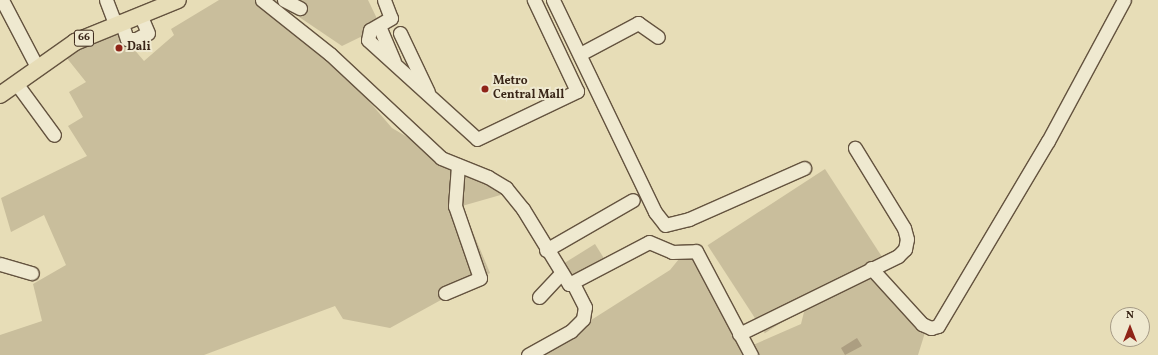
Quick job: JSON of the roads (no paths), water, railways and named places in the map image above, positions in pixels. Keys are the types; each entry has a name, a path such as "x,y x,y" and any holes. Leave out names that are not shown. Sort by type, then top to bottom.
{"main road":[{"name":"66","path":"0,95 37,66 75,42 118,22 178,0"}],"street":[{"path":"2,0 37,66"},
{"path":"106,0 128,39 136,39 148,33 140,14"},
{"path":"262,0 330,54 437,154 458,165 488,177 506,188 523,209 546,250 569,284 649,242 672,252 693,249 699,254 751,355"},
{"path":"284,0 300,8"},
{"path":"384,0 391,18 379,26 396,66 477,139 577,91 534,0"},
{"path":"553,0 655,212 665,225 689,219 804,168"},
{"path":"872,268 922,324 931,328 938,326 1048,141 1124,0"},
{"path":"580,54 638,23 658,37"},
{"path":"400,33 431,99"},
{"path":"16,83 54,135"},
{"path":"739,334 898,256 907,239 855,148"},
{"path":"445,293 480,278 454,206 458,165"},
{"path":"546,250 633,200"},
{"path":"0,264 32,273"},
{"path":"539,297 562,273"},
{"path":"528,355 571,331 583,319 585,307 573,283"}],"place":[{"name":"Dali","path":"119,48"},
{"name":"Metro Central Mall","path":"485,89"}]}
